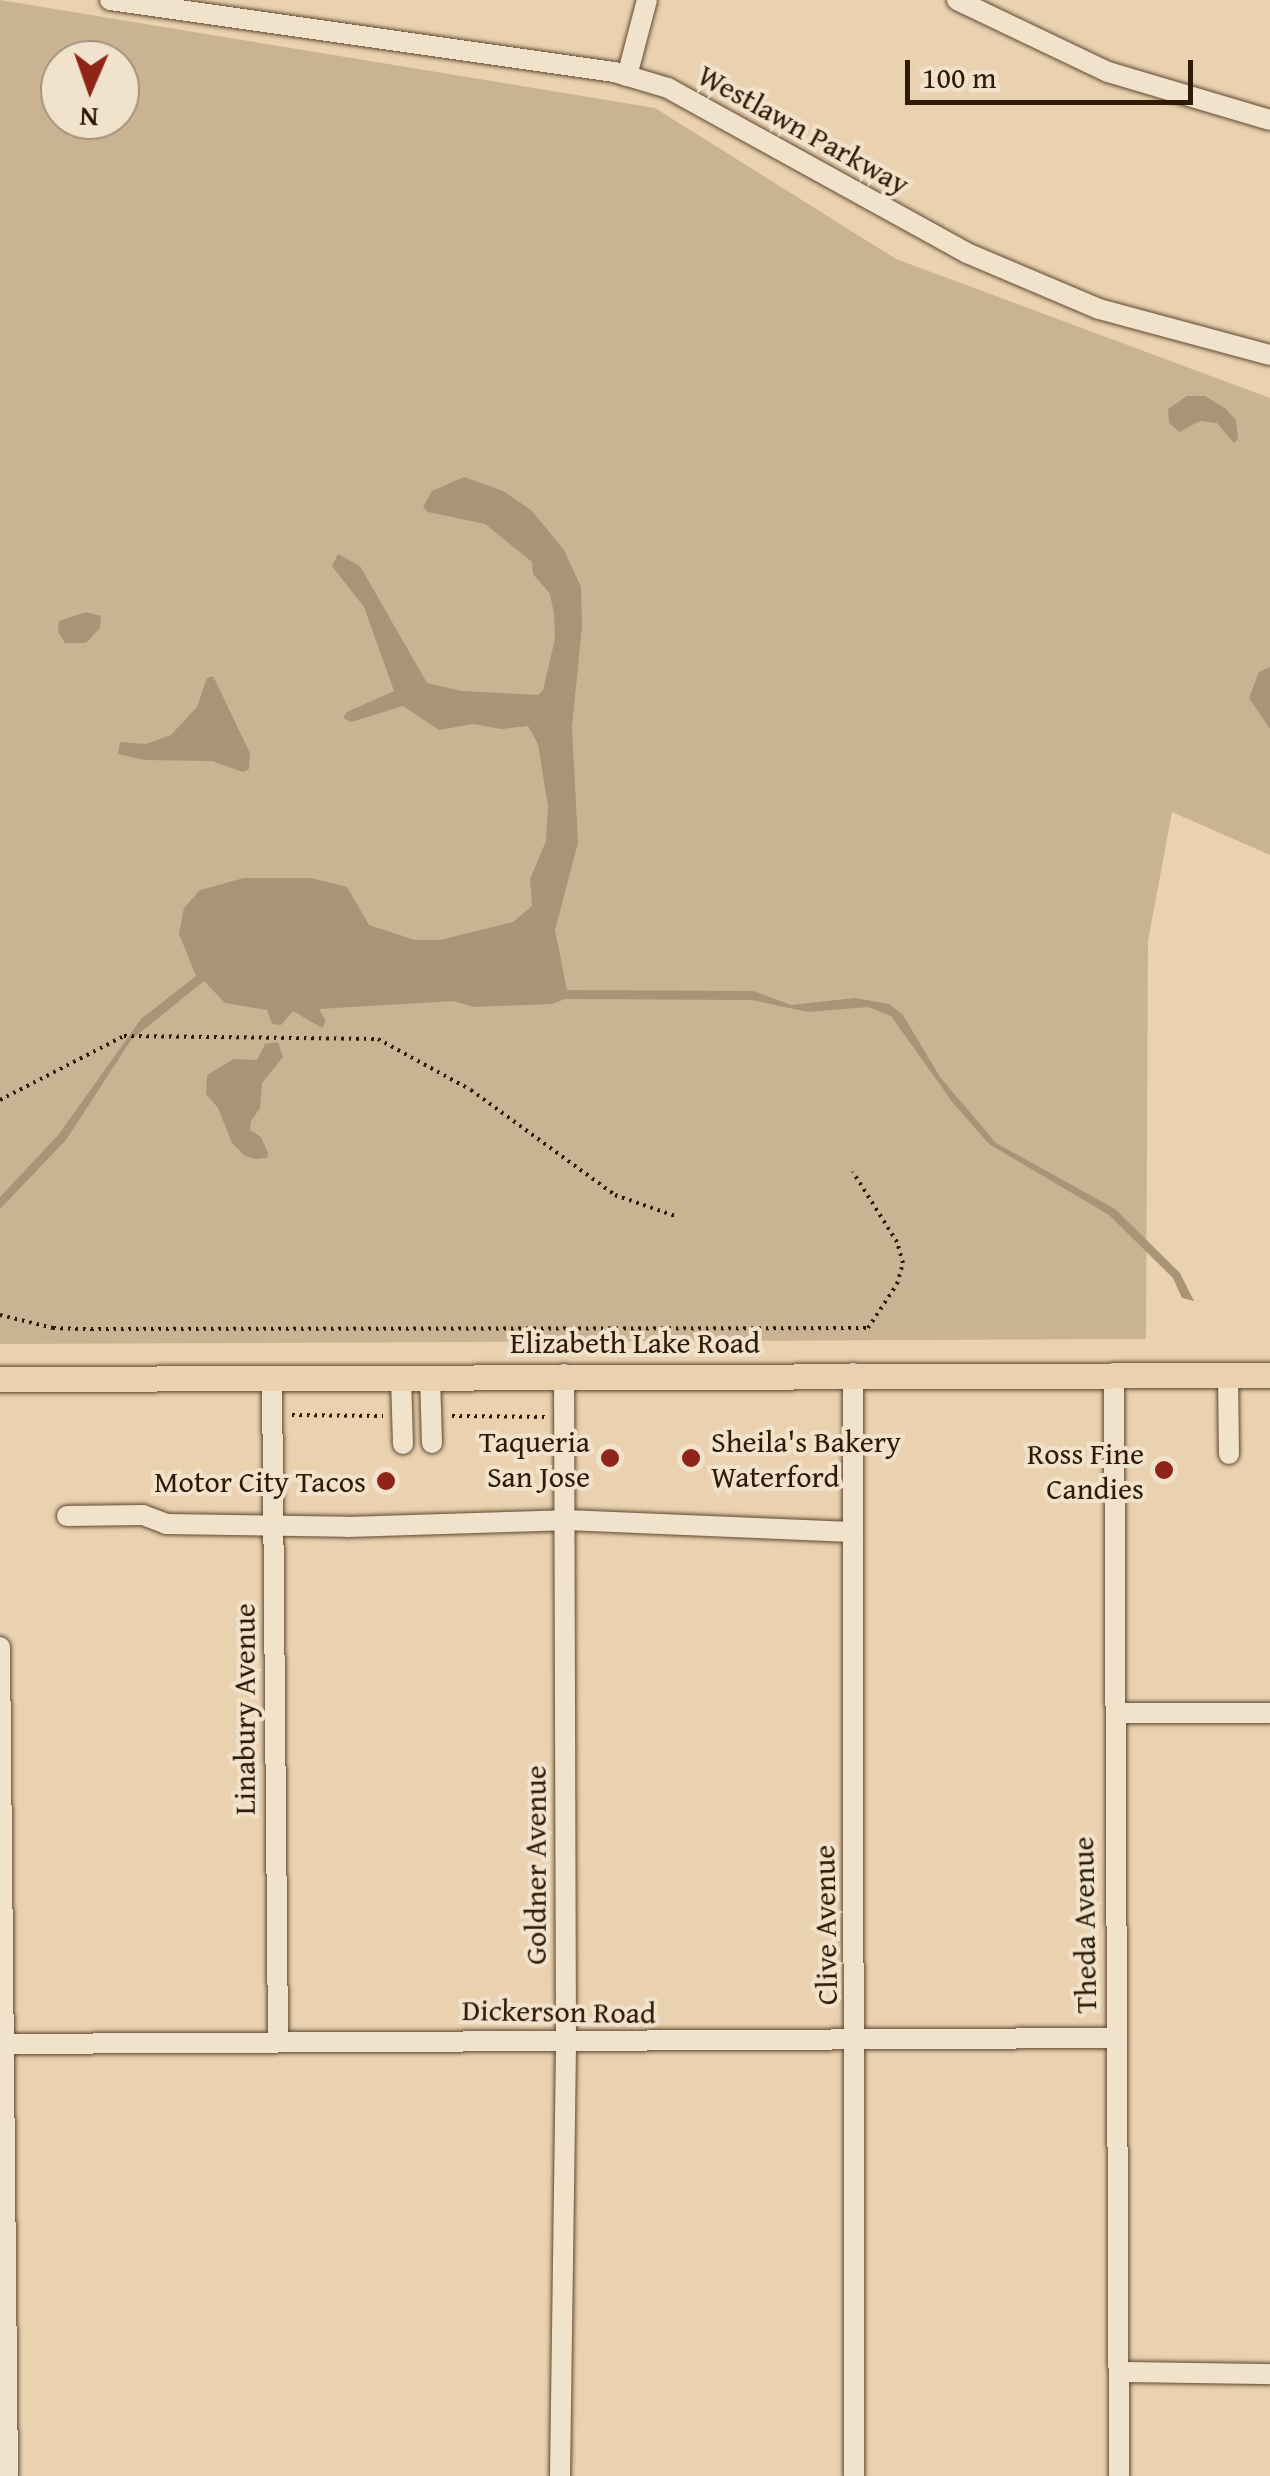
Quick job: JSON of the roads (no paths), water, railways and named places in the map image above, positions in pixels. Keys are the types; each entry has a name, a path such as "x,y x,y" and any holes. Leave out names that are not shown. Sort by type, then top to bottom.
{"main road":[{"name":"Elizabeth Lake Road","path":"0,1378 1270,1375"}],"street":[{"name":"Westlawn Parkway","path":"110,0 627,76 668,88 983,260 1099,309 1270,355"},
{"path":"627,76 648,0"},
{"path":"957,0 1108,72 1270,120"},
{"name":"Clive Avenue","path":"853,1373 857,2040 854,2476"},
{"name":"Theda Avenue","path":"1114,1373 1119,2476"},
{"name":"Goldner Avenue","path":"560,2476 566,2042 564,1374"},
{"path":"1228,1374 1229,1454"},
{"path":"400,1376 403,1444"},
{"path":"430,1376 432,1443"},
{"name":"Linabury Avenue","path":"272,1378 278,2040"},
{"path":"67,1516 143,1516 166,1524 347,1527 564,1520 852,1532"},
{"path":"0,1648 8,2476"},
{"path":"1116,1713 1270,1713"},
{"name":"Dickerson Road","path":"2,2044 1115,2038"},
{"path":"1118,2372 1270,2374"}],"place":[{"name":"Taqueria San Jose","path":"610,1458"},
{"name":"Sheila's Bakery Waterford","path":"691,1458"},
{"name":"Ross Fine Candies","path":"1164,1470"},
{"name":"Motor City Tacos","path":"386,1481"}]}
